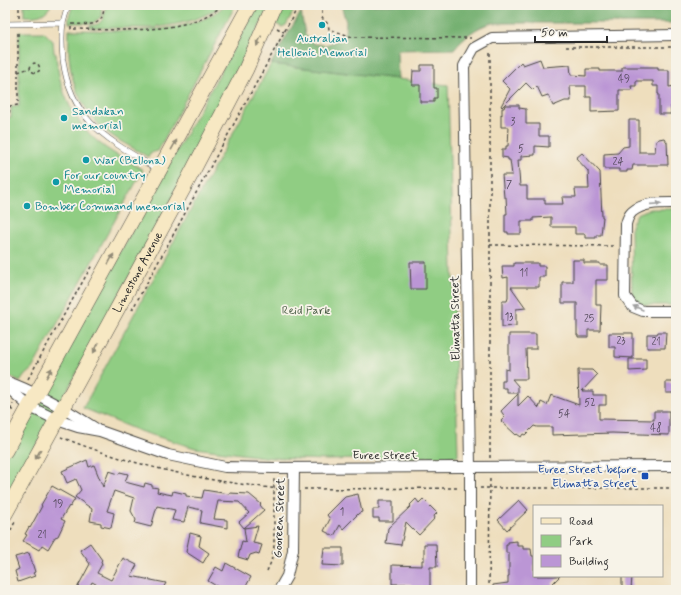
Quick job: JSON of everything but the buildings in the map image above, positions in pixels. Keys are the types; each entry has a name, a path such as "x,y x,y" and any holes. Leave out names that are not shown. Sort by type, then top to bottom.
{"main road":[{"path":"5,451 250,5"},
{"name":"Limestone Avenue","path":"5,514 200,157 246,69 274,5"}],"street":[{"path":"474,48 492,38 676,35"},
{"name":"Elimatta Street","path":"470,590 470,467 464,66 474,48"},
{"path":"676,204 653,203 640,207 631,213 626,224 625,296 632,307 643,311 676,311"},
{"path":"5,381 23,387 30,406"},
{"path":"5,385 30,406"},
{"name":"Euree Street","path":"30,406 57,420"},
{"name":"Euree Street","path":"30,406 57,420 74,414 100,431 168,455 225,467 676,466"},
{"name":"Gooreen Street","path":"279,590 290,566 293,550 294,468"}],"lane":[{"path":"68,5 63,23 62,35 64,69 75,102 84,116 103,135 160,170"},
{"path":"5,24 63,23"}],"path":[{"path":"5,116 9,115 10,106 18,105 19,5"},
{"path":"104,5 103,16 100,21 92,24 71,24 71,29 159,29 189,23 210,14 223,5"},
{"path":"284,32 299,5"},
{"path":"322,5 322,18 328,24 329,28 352,37 470,38 474,48"},
{"path":"490,40 490,590"},
{"path":"560,48 676,47"},
{"path":"18,72 30,68 32,64 35,63 38,64 40,68 39,71 35,73 31,71 30,68"},
{"path":"490,245 619,246"},
{"path":"23,387 95,260"},
{"path":"5,421 10,409 18,397"},
{"path":"5,406 10,409 30,406"},
{"path":"57,420 62,438 125,459 222,482 275,489 274,546 271,562 267,571"},
{"path":"5,584 16,590"}],"green space":[{"path":"24,5 51,5 43,14 36,16 24,16"},
{"path":"73,5 102,5 101,17 93,23 69,23 69,16"},
{"path":"105,5 222,5 208,14 192,20 159,27 157,26 157,28 90,28 90,25 98,24 102,20"},
{"path":"225,5 229,5 234,8 158,151 150,153 148,157 120,141 103,129 89,113 78,95 69,60 69,30 129,31 173,27 193,23 211,16"},
{"path":"258,5 270,5 203,141 5,504 5,458"},
{"path":"284,5 297,5 286,25 282,27 276,24"},
{"path":"341,5 676,5 676,23 491,23 480,27 471,33 454,49 397,50 398,79 271,64 301,12 305,34 314,44 326,45 336,41 345,32 346,22"},
{"path":"19,32 44,32 53,41 54,53 56,54 65,94 70,107 77,118 85,129 106,148 143,170 32,369 20,382 5,374 5,118 11,117 11,107 19,106"},
{"path":"5,46 8,46 8,90 5,90"},
{"name":"Reid Park","path":"271,64 448,85 458,456 328,460 272,458 195,448 139,431 83,408"},
{"path":"650,209 676,209 676,305 645,305 637,303 632,294 631,226 637,214"}],"place":[{"name":"Australian Hellenic Memorial","path":"322,25"},
{"name":"Sandakan memorial","path":"64,118"},
{"name":"War (Bellona)","path":"86,160"},
{"name":"For our country Memorial","path":"56,182"},
{"name":"Bomber Command memorial","path":"27,206"},
{"name":"Euree Street before Elimatta Street","path":"645,476"}]}
